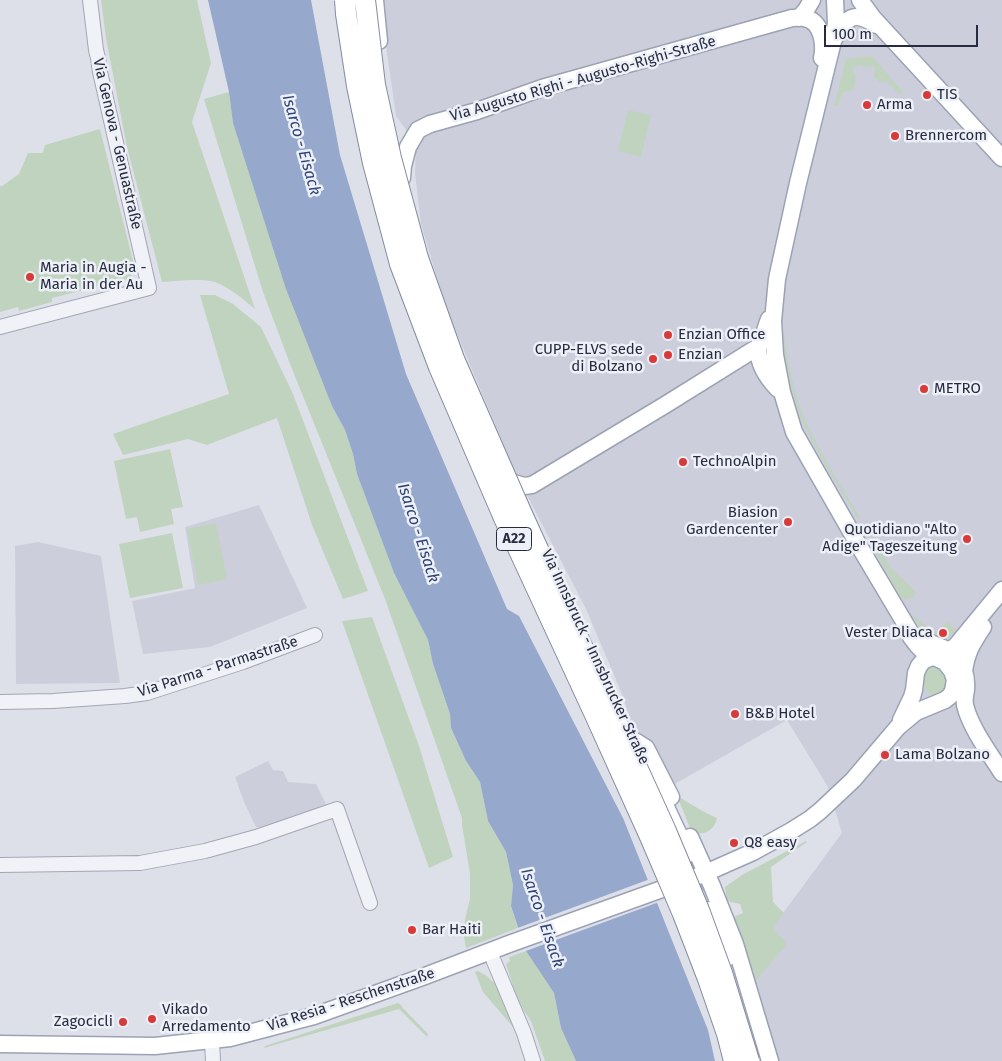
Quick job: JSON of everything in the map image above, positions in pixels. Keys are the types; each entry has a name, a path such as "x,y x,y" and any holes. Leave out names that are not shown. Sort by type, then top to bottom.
{"highway":[{"name":"A22","path":"346,0 346,14 357,86 373,163 400,264 438,367 683,914 708,979 734,1061"},
{"name":"A22","path":"365,0 375,85 391,158 418,258 454,359 666,831 699,910 738,1022 749,1061"}],"main road":[{"name":"Via Innsbruck - Innsbrucker Straße","path":"375,0 383,73 402,178 425,262 450,335 535,531 688,854"},
{"path":"799,18 812,0"},
{"path":"835,0 836,23 833,41 777,279 773,336 774,355 782,392 794,432 909,630 911,637 924,652 955,647 1002,590"},
{"path":"860,0 884,30 1002,158"},
{"path":"833,41 846,21 860,16 867,18 884,30"},
{"name":"Via Augusto Righi - Augusto-Righi-Straße","path":"402,178 408,147 418,130 430,124 476,112 542,88 792,18 799,18"},
{"path":"799,18 814,22 822,37 823,53 816,89 819,99"},
{"path":"514,483 524,486 532,485 758,347 774,306"},
{"path":"758,347 759,360 771,382 782,392"},
{"path":"898,727 912,697 919,666 944,645 950,643 965,629 1002,581"},
{"path":"964,671 970,647 1002,599"},
{"path":"939,651 958,658 964,671 966,685 965,706 976,732 1002,773"},
{"path":"898,727 916,712 945,700 953,691 955,680 952,671 939,651"},
{"path":"898,727 927,714 950,711 959,705 964,698"},
{"name":"Via Resia - Reschenstraße","path":"0,1044 155,1046 212,1041 314,1016 665,888 753,852 810,819 835,798 853,780 898,727"},
{"path":"635,741 646,748 707,872 735,944 770,1061"},
{"path":"706,898 749,1024 759,1061"}],"street":[{"name":"Via Genova - Genuastraße","path":"0,327 149,288 100,72 90,0"},
{"name":"Via Parma - Parmastraße","path":"0,702 53,701 148,693 243,662 315,635"},
{"path":"0,865 140,863 206,851 256,837 337,809 370,903"},
{"path":"490,952 524,1033 533,1061"},
{"path":"212,1041 213,1061"}],"shaded area":[{"path":"381,0 1002,0 1002,1061 773,1061 753,984 772,928 842,833 828,787 787,720 673,785 644,737 632,725 622,694 586,609 515,472 452,322 421,224 415,173 416,147 396,116"},
{"path":"259,505 307,608 210,647 143,654 132,601 195,588 185,527"},
{"path":"38,542 101,556 120,683 16,684 15,546"},
{"path":"268,761 273,770 283,771 288,782 316,784 328,808 267,828 256,827 235,777"}],"green space":[{"path":"101,0 197,0 211,63 192,122 255,309 230,290 215,282 196,280 162,282 127,147 106,38"},
{"path":"872,56 903,92 900,95 886,81 879,82 874,77 875,68 873,66 865,67 860,65 854,67 853,71 856,76 854,89 842,93 838,106 834,105 846,59"},
{"path":"229,92 233,123 332,406 345,430 357,474 394,573 428,640 433,664 450,714 451,728 466,761 480,782 488,821 506,852 513,885 511,906 518,928 466,948 463,932 470,899 470,874 462,818 385,599 290,364 262,289 204,99"},
{"path":"628,110 651,115 641,157 618,151"},
{"path":"100,129 133,261 131,278 52,298 52,302 19,311 18,307 0,312 0,186 19,174 28,153 43,153 45,145"},
{"path":"200,295 215,295 233,304 261,327 293,394 368,591 343,599 312,525 277,418 207,445 188,439 123,455 113,434 229,394"},
{"path":"781,331 784,331 792,378 802,413 819,448 860,518 858,519 804,425 790,379"},
{"path":"170,449 183,507 171,509 174,524 140,532 137,517 126,519 114,461"},
{"path":"216,523 227,579 198,585 187,529"},
{"path":"172,533 183,588 130,598 119,544"},
{"path":"874,537 890,567 917,593 912,598 906,600 900,596 869,540"},
{"path":"913,616 934,634 947,622 957,631 944,639 931,638 917,624"},
{"path":"372,617 419,746 453,857 429,868 342,621"},
{"path":"935,663 948,676 946,691 935,697 927,691 924,679 929,665"},
{"path":"677,796 717,818 713,827 702,833 698,833 690,828"},
{"path":"806,841 771,867 773,902 784,913 773,928 787,944 753,984 733,917 743,913 740,904 727,901 725,887 742,875"},
{"path":"526,951 554,993 561,1028 576,1061 545,1061 531,1021 516,995 506,964 510,961 509,957"},
{"path":"478,971 495,982 517,1029 513,1027 483,992 475,972"},
{"path":"398,1003 428,1034 427,1037 399,1009 264,1048 265,1046"}],"water":[{"name":"Isarco - Eisack","path":"208,0 311,0 340,155 406,374 507,609 519,616 623,818 708,1030 715,1061 576,1061 561,1028 554,993 526,951 511,906 513,885 506,852 488,821 480,782 466,761 451,728 450,714 433,664 428,640 394,573 357,474 345,430 332,406 286,289 233,123 229,92"}],"pier":[{"path":"650,879 659,902 523,952 515,929"}],"tunnel":[{"path":"688,854 706,898"}],"place":[{"name":"TIS","path":"927,95"},
{"name":"Arma","path":"867,105"},
{"name":"Brennercom","path":"895,136"},
{"name":"Maria in Augia - Maria in der Au","path":"30,277"},
{"name":"Enzian Office","path":"668,335"},
{"name":"Enzian","path":"668,355"},
{"name":"CUPP-ELVS sede di Bolzano","path":"653,359"},
{"name":"METRO","path":"924,389"},
{"name":"TechnoAlpin","path":"683,462"},
{"name":"Biasion Gardencenter","path":"788,522"},
{"name":"Quotidiano \"Alto Adige\" Tageszeitung","path":"967,539"},
{"name":"Vester Dliaca","path":"943,633"},
{"name":"B&B Hotel","path":"735,714"},
{"name":"Lama Bolzano","path":"885,755"},
{"name":"Q8 easy","path":"734,843"},
{"name":"Bar Haiti","path":"412,930"},
{"name":"Vikado Arredamento","path":"152,1019"},
{"name":"Zagocicli","path":"123,1022"}]}
